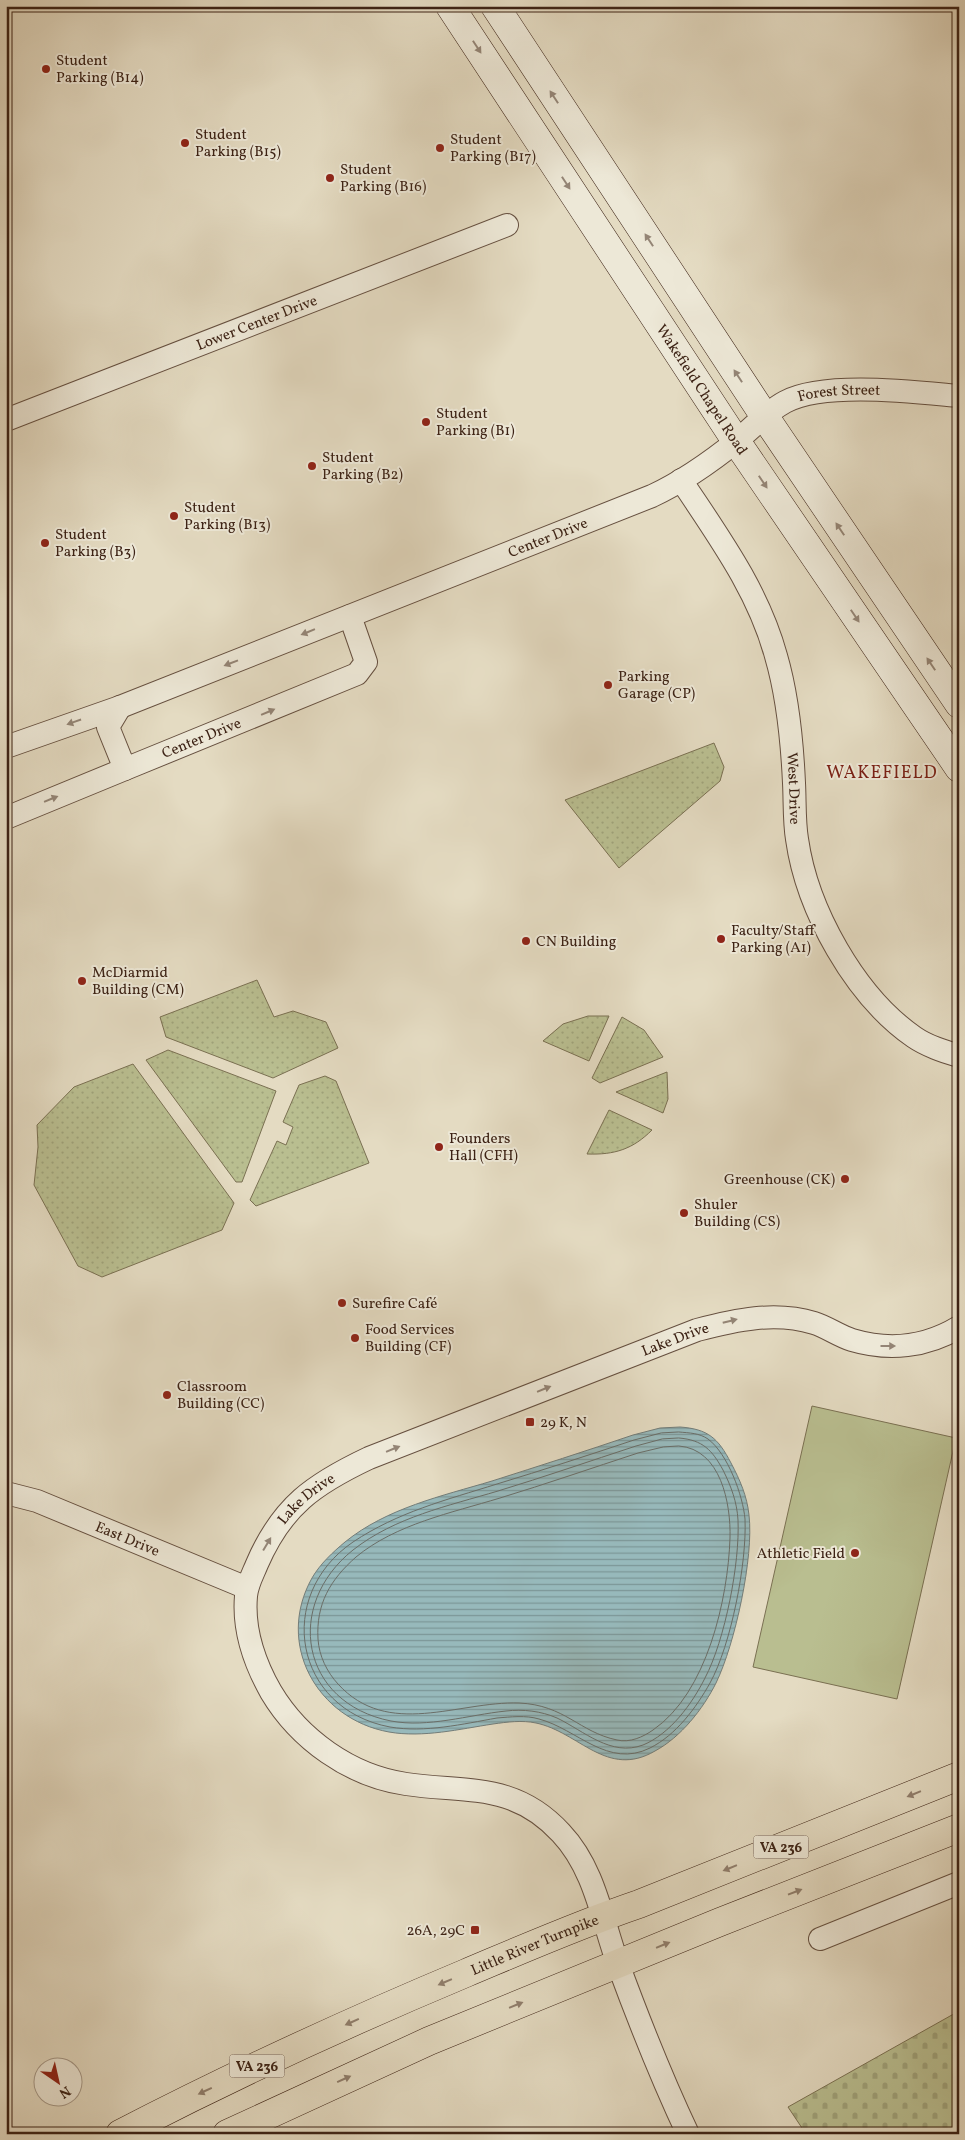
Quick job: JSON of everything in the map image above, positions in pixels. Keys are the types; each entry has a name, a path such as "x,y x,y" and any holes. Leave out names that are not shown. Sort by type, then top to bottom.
{"main road":[{"name":"Wakefield Chapel Road","path":"450,6 736,441 959,768"},
{"path":"494,6 764,417 959,704"},
{"name":"Little River Turnpike","path":"120,2134 304,2044 397,2002 603,1916 656,1897 959,1776"},
{"path":"227,2134 429,2041 959,1828"}],"street":[{"name":"Lower Center Drive","path":"6,420 507,225"},
{"name":"Forest Street","path":"736,441 784,402 808,392 834,390 959,396"},
{"name":"Center Drive","path":"6,747 120,706 625,508 681,480 736,441"},
{"name":"West Drive","path":"681,480 750,588 765,620 785,689 791,727 797,840 806,879 816,907 849,969 892,1020 914,1038 939,1050 959,1056"},
{"name":"Center Drive","path":"6,818 358,674 366,662 350,616"},
{"path":"120,706 108,727 125,769"},
{"name":"Lake Drive","path":"688,2134 618,1964 594,1890 575,1849 559,1830 520,1802 496,1792 404,1784 352,1767 324,1751 303,1732 279,1705 263,1678 248,1640 245,1613 247,1588 262,1553 279,1524 304,1496 329,1477 369,1458 697,1330 743,1318 780,1318 813,1323 852,1340 881,1347 910,1346 932,1340 959,1327"},
{"name":"East Drive","path":"6,1493 37,1501 247,1588"},
{"path":"820,1939 959,1883"}],"green space":[{"path":"714,743 724,767 720,781 619,868 565,800"},
{"path":"257,980 274,1017 293,1011 326,1022 338,1048 273,1078 166,1037 160,1017"},
{"path":"588,1016 609,1016 589,1061 543,1041 563,1024"},
{"path":"622,1017 644,1030 663,1057 600,1083 592,1078"},
{"path":"168,1050 276,1091 242,1182 236,1182 146,1060"},
{"path":"133,1064 234,1203 222,1230 102,1277 78,1266 34,1185 38,1147 37,1125 74,1087"},
{"path":"667,1072 668,1099 663,1113 616,1092"},
{"path":"325,1076 336,1081 369,1163 256,1206 250,1200 277,1141 286,1145 293,1127 283,1122 299,1085"},
{"path":"609,1110 652,1130 638,1142 623,1150 587,1154"},
{"name":"Athletic Field","path":"812,1406 956,1438 897,1699 753,1667"},
{"path":"959,2011 959,2134 806,2134 788,2107"}],"water":[{"path":"680,1427 698,1430 711,1436 726,1454 745,1495 750,1533 742,1600 723,1666 711,1693 698,1712 665,1745 638,1758 622,1760 594,1751 551,1728 525,1722 428,1733 402,1734 364,1724 341,1712 323,1695 310,1675 301,1652 298,1628 302,1603 312,1578 327,1558 345,1542 379,1520 416,1504 633,1435 660,1428"}],"place":[{"name":"Student Parking (B14)","path":"46,69"},
{"name":"Student Parking (B15)","path":"185,143"},
{"name":"Student Parking (B17)","path":"440,148"},
{"name":"Student Parking (B16)","path":"330,178"},
{"name":"Student Parking (B1)","path":"426,422"},
{"name":"Student Parking (B2)","path":"312,466"},
{"name":"Student Parking (B13)","path":"174,516"},
{"name":"Student Parking (B3)","path":"45,543"},
{"name":"Parking Garage (CP)","path":"608,685"},
{"name":"Faculty/Staff Parking (A1)","path":"721,939"},
{"name":"CN Building","path":"526,941"},
{"name":"McDiarmid Building (CM)","path":"82,981"},
{"name":"Founders Hall (CFH)","path":"439,1147"},
{"name":"Greenhouse (CK)","path":"845,1179"},
{"name":"Shuler Building (CS)","path":"684,1213"},
{"name":"Surefire Café","path":"342,1303"},
{"name":"Food Services Building (CF)","path":"355,1338"},
{"name":"Classroom Building (CC)","path":"167,1395"},
{"name":"29 K, N","path":"530,1422"},
{"name":"Athletic Field","path":"855,1553"},
{"name":"26A, 29C","path":"475,1930"}],"district":[{"name":"WAKEFIELD","path":"882,772"}]}
